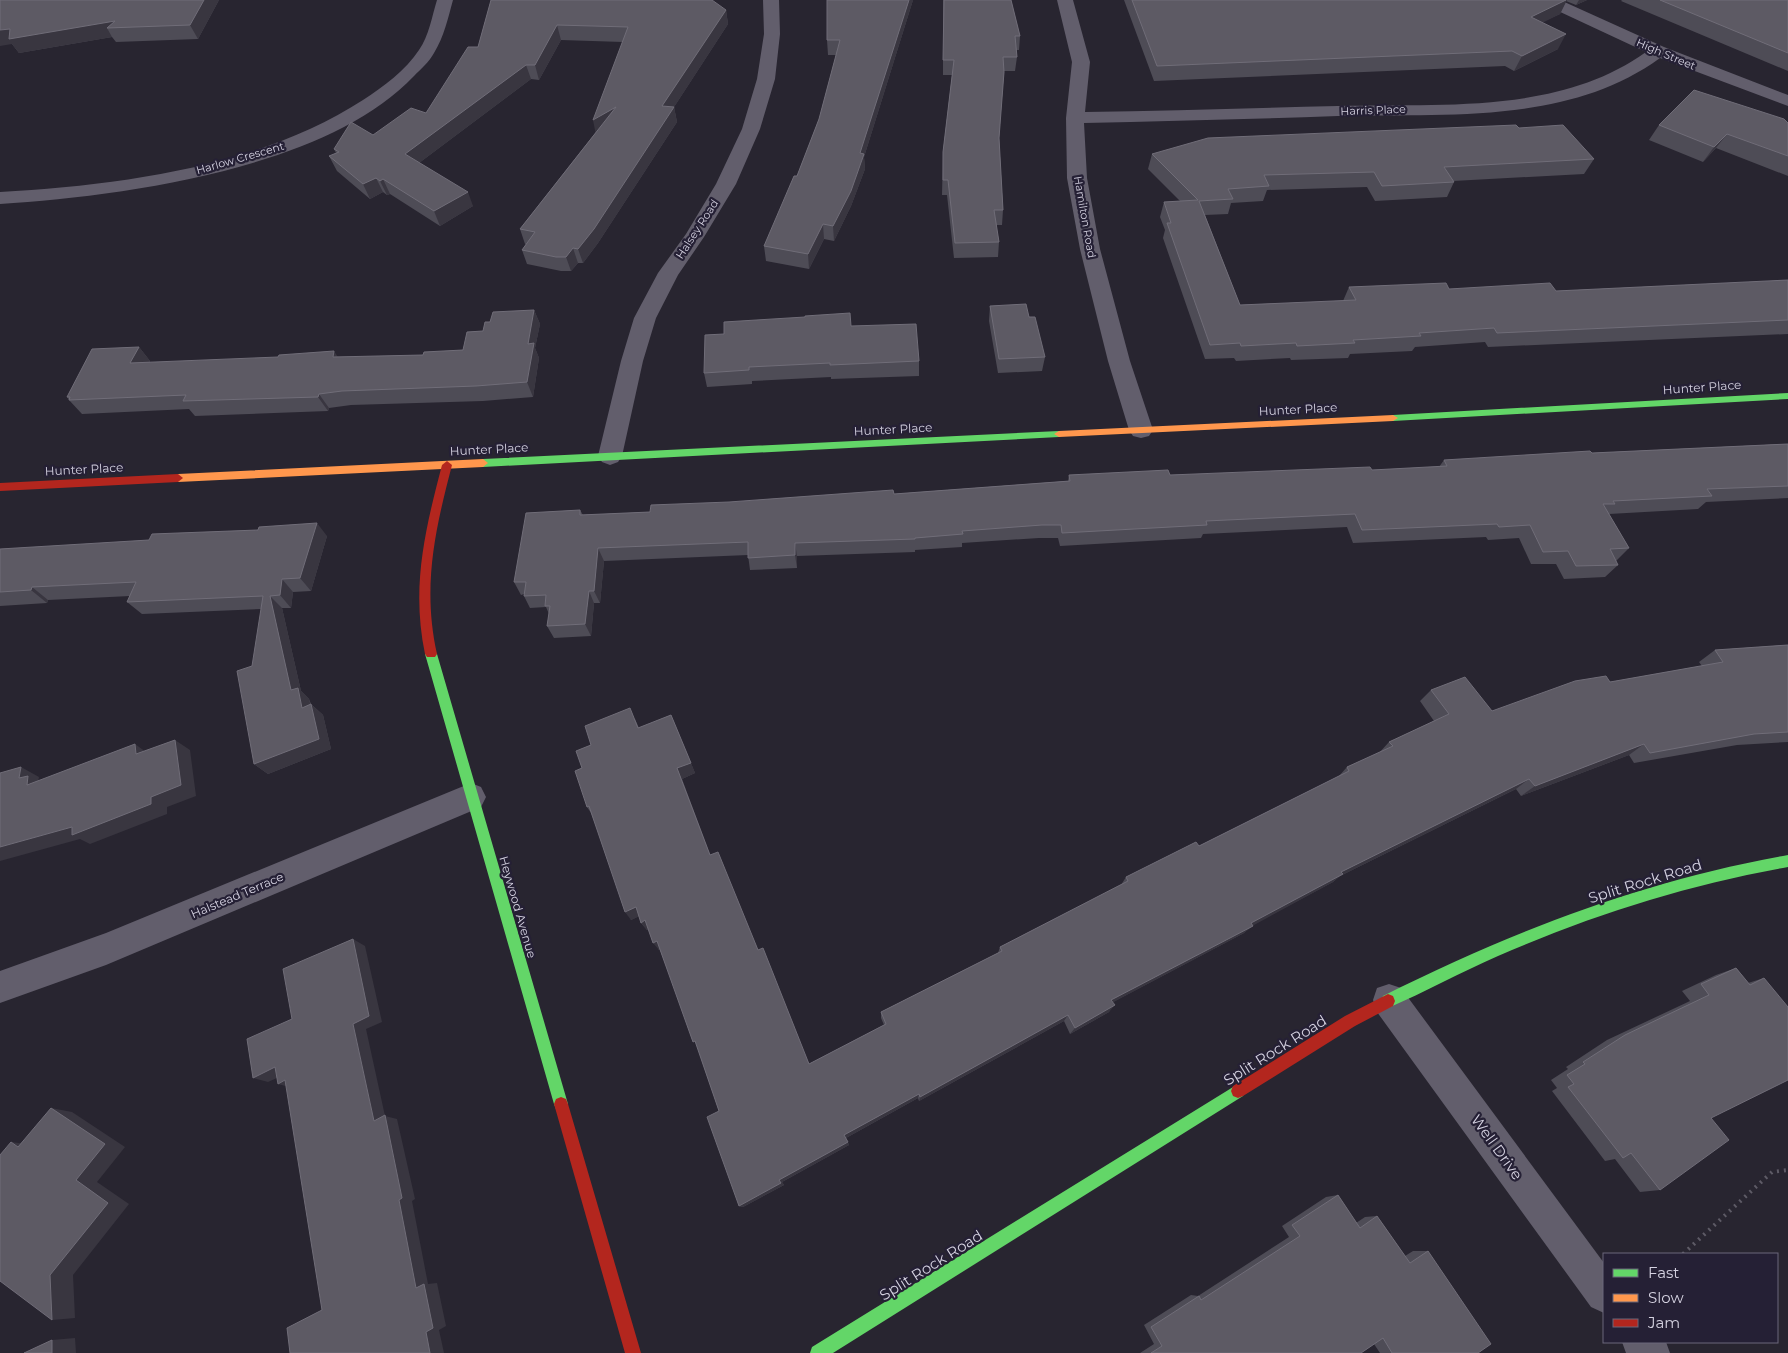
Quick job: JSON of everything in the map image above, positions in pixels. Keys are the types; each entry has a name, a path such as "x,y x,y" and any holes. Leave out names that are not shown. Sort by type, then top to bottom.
{"street":[{"name":"Harlow Crescent","path":"0,198 76,192 141,183 261,154 307,137 347,118 381,96 408,74 427,52 445,0"},
{"name":"Halsey Road","path":"610,456 632,361 645,318 668,273 694,237 726,184 751,129 766,79 772,34 771,0"},
{"name":"Hamilton Road","path":"1064,0 1081,62 1075,118 1077,178 1090,249 1119,361 1141,430"},
{"name":"High Street","path":"1547,0 1658,50 1788,101"},
{"name":"Harris Place","path":"1075,118 1418,109 1524,103 1567,95 1604,84 1631,71 1658,50"},
{"name":"Hunter Place","path":"0,487 1609,407 1788,396"},
{"name":"Heywood Avenue","path":"447,465 431,527 424,582 427,639 471,797 633,1353"},
{"name":"Halstead Terrace","path":"0,987 106,949 471,797"},
{"name":"Split Rock Road","path":"818,1353 1350,1021 1390,1000 1494,949 1609,905 1738,869 1788,861"},
{"name":"Well Drive","path":"1390,1000 1603,1293"},
{"path":"1642,1343 1651,1353"}],"path":[{"path":"1684,1253 1772,1172 1788,1170"}],"building":[{"path":"0,0 204,0 190,25 107,28 115,21 9,39 10,29 0,30"},
{"path":"491,0 712,0 726,10 662,106 674,107 594,229 578,249 573,248 566,257 556,257 522,250 535,232 520,229 616,107 593,120 628,27 557,25 535,65 526,65 405,154 468,192 434,211 383,179 380,181 376,178 363,184 329,156 339,152 334,149 351,122 373,135 411,108 426,113 468,47 478,47"},
{"path":"827,0 909,0 860,153 864,154 851,191 833,226 823,224 808,254 764,246 794,176 797,176 819,119 840,40 827,40"},
{"path":"944,0 1011,0 1020,36 1015,36 1017,57 1003,57 1004,72 999,138 1003,210 994,210 999,242 955,243 948,180 943,180 943,152 954,60 943,60"},
{"path":"1132,0 1566,0 1531,17 1566,34 1522,56 1512,51 1157,66"},
{"path":"1660,0 1788,0 1788,53"},
{"path":"1694,90 1784,119 1788,123 1788,156 1727,134 1714,147 1659,125"},
{"path":"1516,125 1519,128 1563,125 1594,159 1444,167 1454,182 1382,186 1374,172 1264,175 1269,186 1228,189 1233,199 1199,201 1240,305 1356,300 1349,287 1446,283 1449,289 1550,283 1556,291 1788,280 1788,320 1497,333 1494,328 1419,333 1421,336 1353,340 1355,343 1297,346 1296,343 1241,346 1240,343 1210,345 1167,223 1171,223 1164,202 1198,200 1152,154 1208,138"},
{"path":"1026,304 1029,317 1035,317 1045,357 999,359 990,306"},
{"path":"534,310 528,344 534,343 527,382 476,386 342,391 319,394 318,397 183,401 186,395 69,400 70,397 67,397 92,349 139,347 130,363 278,357 279,355 334,351 333,357 423,355 424,352 463,350 467,332 483,331 485,322 490,322 493,312"},
{"path":"850,313 851,326 916,324 919,361 749,367 749,370 704,373 705,335 724,334 724,322"},
{"path":"1788,444 1788,486 1707,489 1712,496 1613,501 1615,504 1603,504 1629,548 1610,549 1618,565 1576,566 1568,551 1543,552 1530,525 1499,527 1497,524 1362,530 1355,514 1206,521 1207,525 1062,533 1061,525 1042,525 962,531 963,534 915,539 795,543 795,555 748,558 748,542 598,548 594,591 589,591 585,624 547,626 550,606 545,606 546,595 524,596 526,582 514,582 526,513 580,510 580,515 650,512 651,505 729,502 893,490 894,494 1070,481 1069,475 1168,470 1170,475 1370,467 1372,470 1447,466 1444,460 1590,451 1592,453"},
{"path":"317,523 300,578 282,579 280,595 270,596 291,690 298,688 302,708 311,704 319,739 254,764 237,671 252,666 263,596 127,602 136,582 32,587 31,590 0,592 0,549 149,540 152,534 258,530 259,527"},
{"path":"1788,645 1788,732 1754,734 1650,753 1644,744 1535,786 1529,779 1341,872 1343,874 1251,923 1253,926 1111,1000 1115,1005 1075,1028 1068,1015 920,1097 919,1094 844,1135 848,1142 779,1180 781,1183 739,1206 707,1117 719,1111 695,1041 693,1042 657,941 653,943 645,920 641,923 636,907 625,912 575,771 582,768 576,751 591,745 585,726 630,708 638,728 671,715 691,763 677,768 710,855 718,852 758,950 763,948 809,1064 886,1024 881,1012 1002,951 1000,947 1128,881 1126,877 1196,842 1199,846 1349,771 1347,767 1393,746 1389,742 1449,714 1431,690 1465,677 1492,711 1575,681 1606,676 1610,682 1723,662 1715,650"},
{"path":"175,740 181,785 151,797 151,804 72,835 72,827 0,847 0,773 21,767 19,778 28,776 27,785 135,744 136,754"},
{"path":"353,939 369,1016 353,1024 374,1121 385,1115 402,1198 399,1200 416,1288 424,1284 433,1328 426,1332 430,1353 290,1353 287,1328 322,1310 285,1080 278,1084 275,1067 253,1078 247,1039 292,1019 283,969"},
{"path":"1736,968 1750,985 1764,978 1788,1007 1788,1080 1711,1118 1729,1140 1660,1190 1631,1153 1623,1158 1568,1087 1574,1084 1567,1075 1585,1064 1583,1062 1625,1035 1709,995 1701,984"},
{"path":"51,1108 105,1144 76,1180 108,1203 50,1275 52,1320 0,1281 0,1155 11,1142 18,1147"},
{"path":"1338,1195 1360,1228 1377,1216 1410,1263 1428,1251 1491,1344 1478,1353 1392,1353 1383,1338 1361,1353 1151,1353 1162,1346 1151,1327 1199,1296 1201,1300 1300,1236 1292,1225"},
{"path":"52,1340 52,1353 24,1353"}],"traffic: fast":[{"path":"1393,418 1788,396"},
{"path":"483,463 1059,434"},
{"path":"431,654 561,1104"},
{"path":"1388,1001 1492,951 1600,909 1687,882 1788,861"},
{"path":"818,1353 1238,1091"}],"traffic: slow":[{"path":"1059,434 1393,418"},
{"path":"178,478 483,463"}],"traffic: jam":[{"path":"431,654 424,606 426,559 435,511 447,465"},
{"path":"0,487 178,478"},
{"path":"1238,1091 1350,1021 1388,1001"},
{"path":"561,1104 633,1353"}]}
